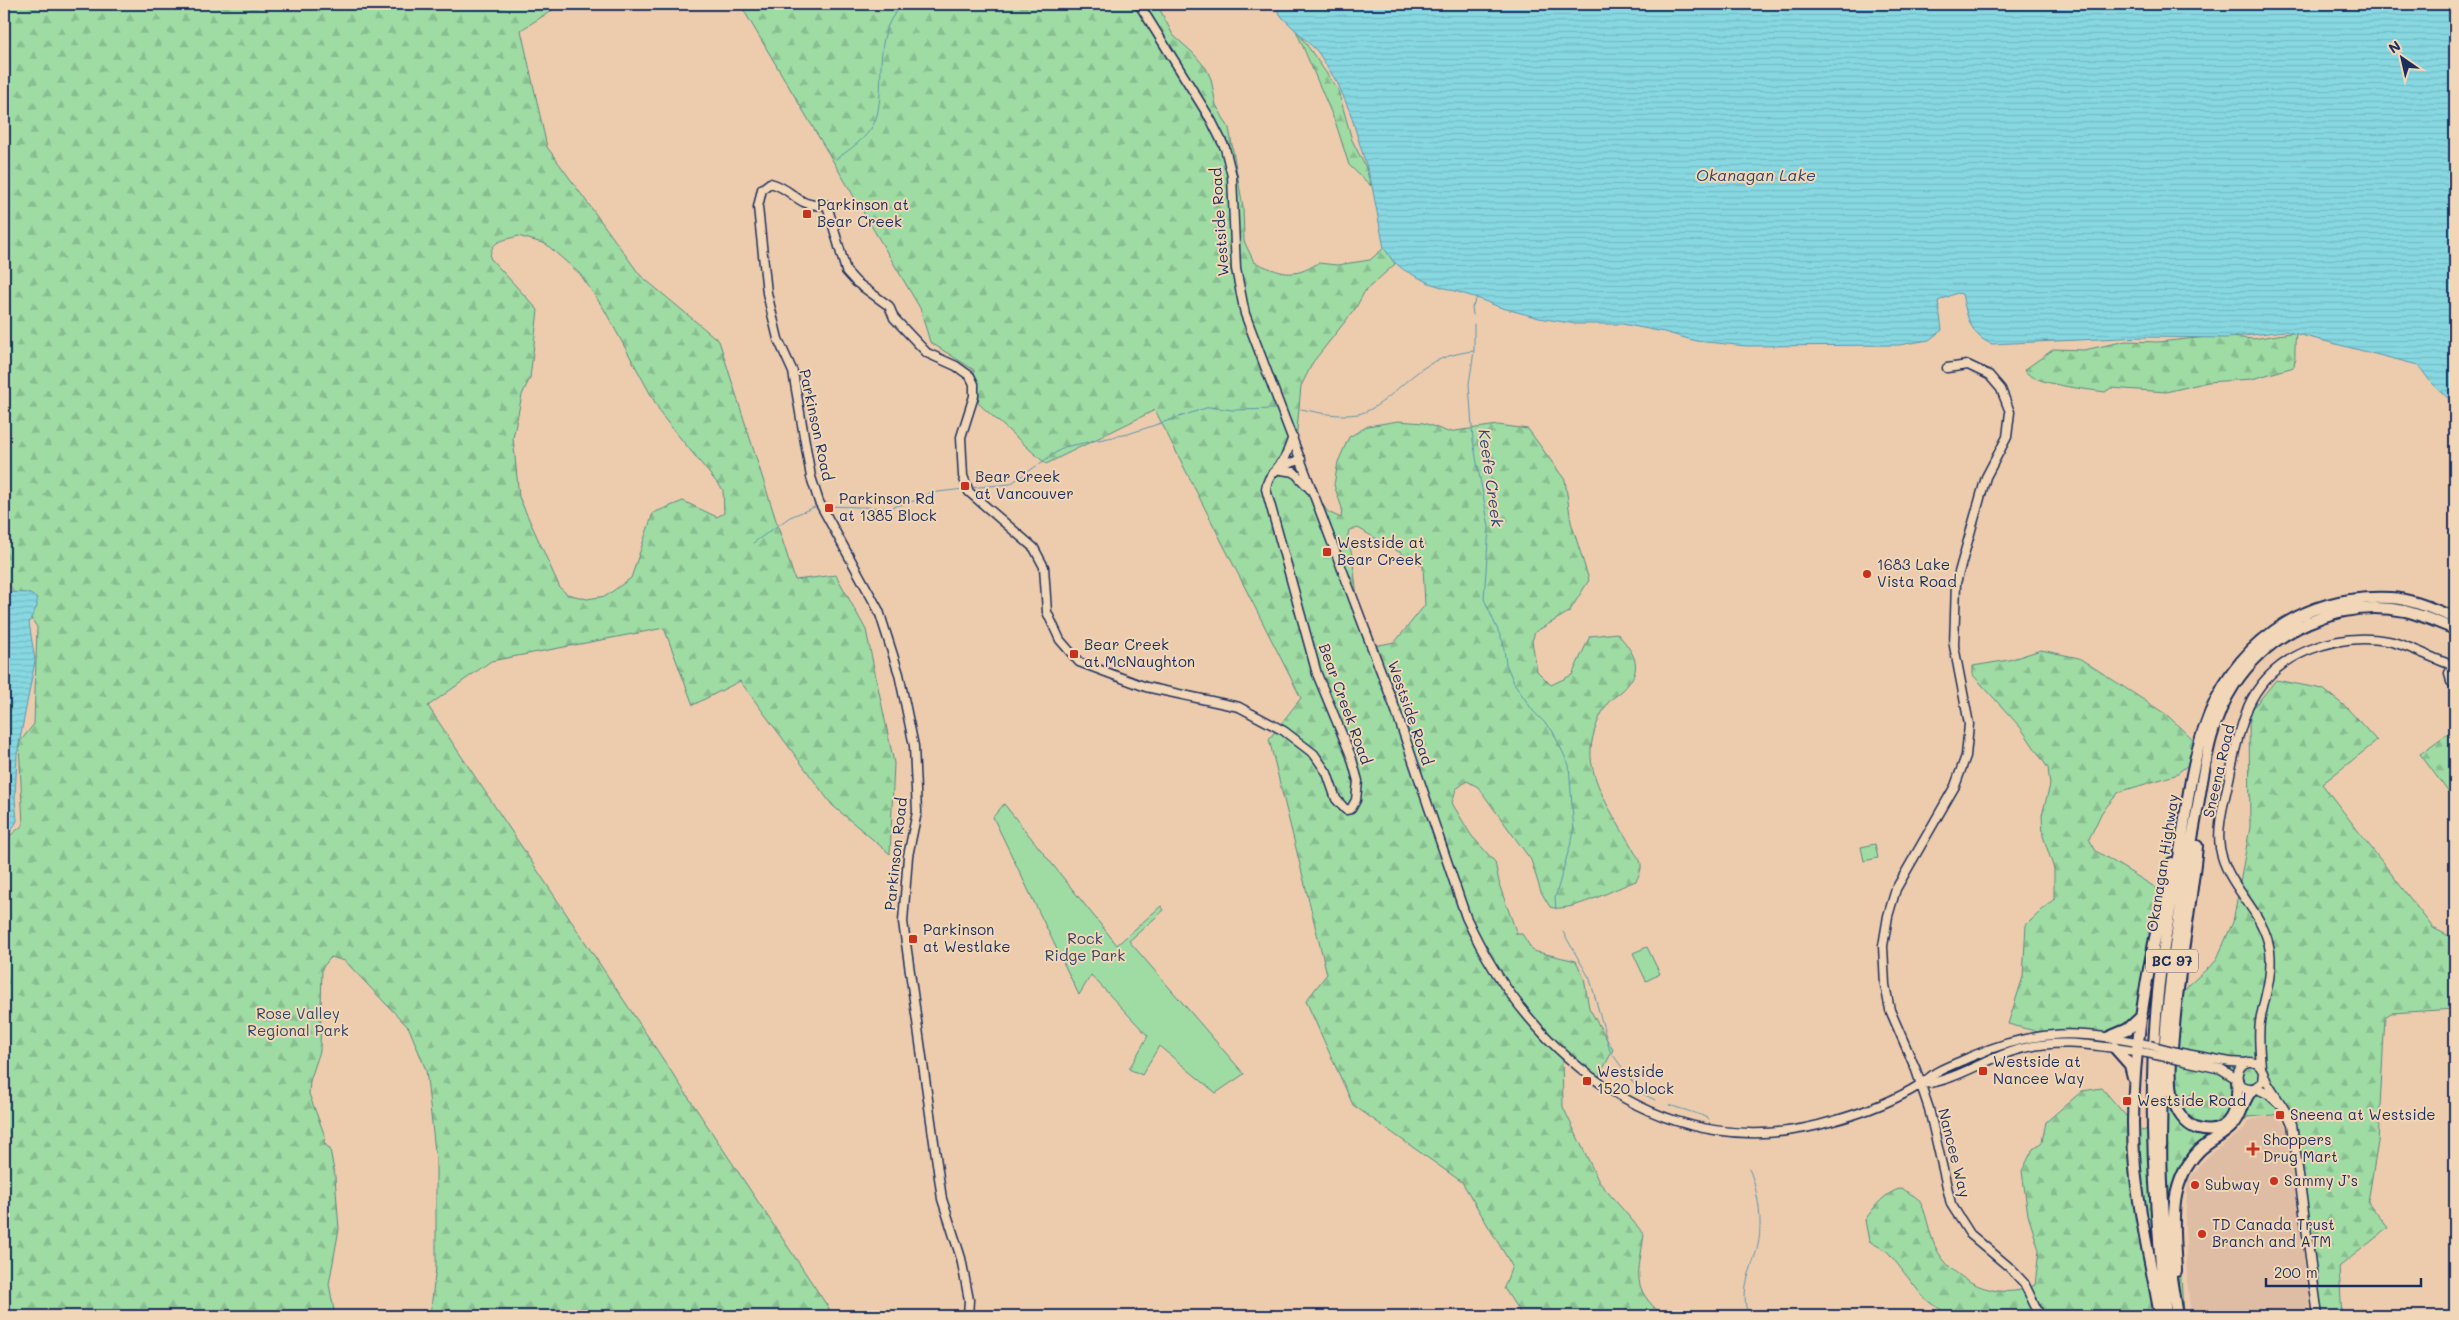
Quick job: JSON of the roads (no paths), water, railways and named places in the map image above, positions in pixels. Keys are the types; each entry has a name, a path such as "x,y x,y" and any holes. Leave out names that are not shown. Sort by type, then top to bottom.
{"highway":[{"name":"Okanagan Highway","path":"2176,1316 2164,1217 2161,1087 2170,979 2199,774 2203,730 2213,704 2231,673 2251,648 2275,628 2326,605 2353,599 2391,598 2409,601 2455,618"},
{"name":"Okanagan Highway","path":"2166,1316 2157,1236 2153,1144 2158,994 2199,774 2212,732 2234,685 2262,652 2291,630 2329,614 2377,609 2407,612 2455,629"},
{"path":"2160,1316 2137,1196 2133,1140 2135,1086 2144,1048 2142,1016 2160,912 2199,774"},
{"path":"2199,774 2195,864 2176,998 2171,1062 2175,1104 2190,1125 2202,1130 2215,1129 2226,1123 2234,1113 2238,1102 2237,1080"},
{"path":"2109,1037 2128,1029 2142,1016"},
{"path":"2114,1048 2130,1065 2135,1086"},
{"path":"2175,1302 2174,1207 2181,1177 2198,1152 2237,1121 2247,1096 2254,1089"}],"street":[{"name":"Westside Road","path":"1139,4 1211,120 1225,148 1232,176 1236,269 1240,291 1255,342 1293,437 1396,711 1466,917 1484,954 1506,989 1537,1028 1555,1046 1594,1079 1647,1111 1700,1128 1762,1134 1816,1126 1835,1121 1921,1084 1937,1072 1995,1047 2024,1038 2055,1034 2109,1037 2221,1069 2237,1080"},
{"name":"Parkinson Road","path":"827,205 813,206 802,203 781,186 770,183 762,189 758,207 767,292 778,340 793,372 811,477 819,502 879,611 899,674 914,746 917,812 908,856 903,922 942,1199 961,1258 969,1300 968,1316"},
{"name":"Bear Creek Road","path":"827,205 846,271 856,282 889,306 894,318 927,353 956,366 970,376 974,384 974,396 961,437 963,476 969,492 1034,548 1044,567 1047,612 1065,646 1079,662 1112,675 1146,687 1239,708 1284,731 1314,754 1327,773 1336,799 1346,810 1351,809 1356,800 1358,781 1351,756 1317,674 1266,489 1268,478 1276,470"},
{"name":"Nancee Way","path":"1947,368 1968,365 1989,376 2001,389 2010,412 2006,437 1986,477 1956,583 1954,646 1969,724 1966,756 1955,786 1900,880 1890,907 1884,937 1882,964 1887,998 1921,1084 1932,1119 1943,1174 1954,1209 1970,1234 2021,1279 2033,1298 2040,1316"},
{"path":"1276,470 1285,458 1293,437"},
{"path":"1276,470 1301,460"},
{"path":"1276,470 1294,472 1314,493"},
{"name":"Sneena Road","path":"2249,1062 2259,1038 2270,971 2270,950 2261,920 2229,877 2219,845 2233,758 2249,707 2259,690 2278,668 2305,650 2331,642 2367,639 2390,642 2448,664 2455,664"},
{"name":"Sneena Road","path":"2430,657 2448,673"},
{"path":"2455,664 2448,673 2451,682 2455,686"},
{"name":"Sneena Road","path":"2259,1038 2262,1070 2270,1088 2285,1109 2294,1134 2318,1316"},
{"name":"Westside Road","path":"1921,1084 1939,1082 1999,1056 2034,1045 2060,1042 2114,1048 2144,1048"},
{"name":"Westside Road","path":"2180,1057 2249,1062"},
{"path":"2254,1089 2262,1082 2262,1070 2249,1062 2240,1067 2237,1080 2245,1088 2268,1094 2285,1109"}],"water":[{"name":"Okanagan Lake","path":"1273,4 2455,4 2455,405 2430,381 2418,365 2285,331 2227,338 2142,337 1992,344 1979,336 1974,330 1968,317 1962,294 1957,293 1938,301 1942,330 1929,340 1899,345 1747,346 1696,341 1664,332 1622,324 1576,324 1539,318 1499,307 1429,283 1404,270 1393,261 1384,248 1371,181 1350,112 1338,84 1318,52 1282,17"},
{"path":"4,585 8,592 28,593 37,598 37,606 29,622 35,661 17,755 15,799 17,821 4,842"}],"waterway":[{"path":"836,159 861,140 871,129 877,115 884,40 894,14 905,4"},
{"name":"Keefe Creek","path":"1473,315 1472,307 1477,298"},
{"name":"Keefe Creek","path":"1474,324 1474,351 1469,384 1473,441 1489,527 1484,599 1503,642 1506,664 1514,683 1533,711 1552,730 1569,765 1574,832 1555,898 1556,909"},
{"path":"1301,409 1336,415 1351,415 1365,412 1380,403 1428,365 1449,356 1473,351"},
{"path":"970,488 1010,484 1064,447 1128,434 1209,407 1233,410 1277,409"},
{"path":"826,506 889,508 914,501 929,493 964,489"},
{"path":"753,543 790,517 817,506"},
{"name":"Keefe Creek","path":"1563,932 1590,979 1610,1051 1643,1094 1655,1100"},
{"name":"Keefe Creek","path":"1669,1105 1709,1119"},
{"name":"Keefe Creek","path":"1748,1316 1745,1289 1757,1249 1760,1229 1759,1208 1749,1168"}],"place":[{"name":"Parkinson at Bear Creek","path":"807,214"},
{"name":"Bear Creek at Vancouver","path":"965,486"},
{"name":"Parkinson Rd at 1385 Block","path":"829,508"},
{"name":"Westside at Bear Creek","path":"1327,552"},
{"name":"1683 Lake Vista Road","path":"1867,574"},
{"name":"Bear Creek at McNaughton","path":"1074,654"},
{"name":"Parkinson at Westlake","path":"913,939"},
{"name":"Westside at Nancee Way","path":"1983,1071"},
{"name":"Westside 1520 block","path":"1587,1081"},
{"name":"Westside Road","path":"2127,1101"},
{"name":"Sneena at Westside","path":"2280,1115"},
{"name":"Shoppers Drug Mart","path":"2253,1149"},
{"name":"Sammy J’s","path":"2274,1181"},
{"name":"Subway","path":"2195,1185"},
{"name":"TD Canada Trust Branch and ATM","path":"2202,1234"}],"park label":[{"name":"Rock Ridge Park","path":"1085,948"},
{"name":"Rose Valley Regional Park","path":"298,1022"}]}
